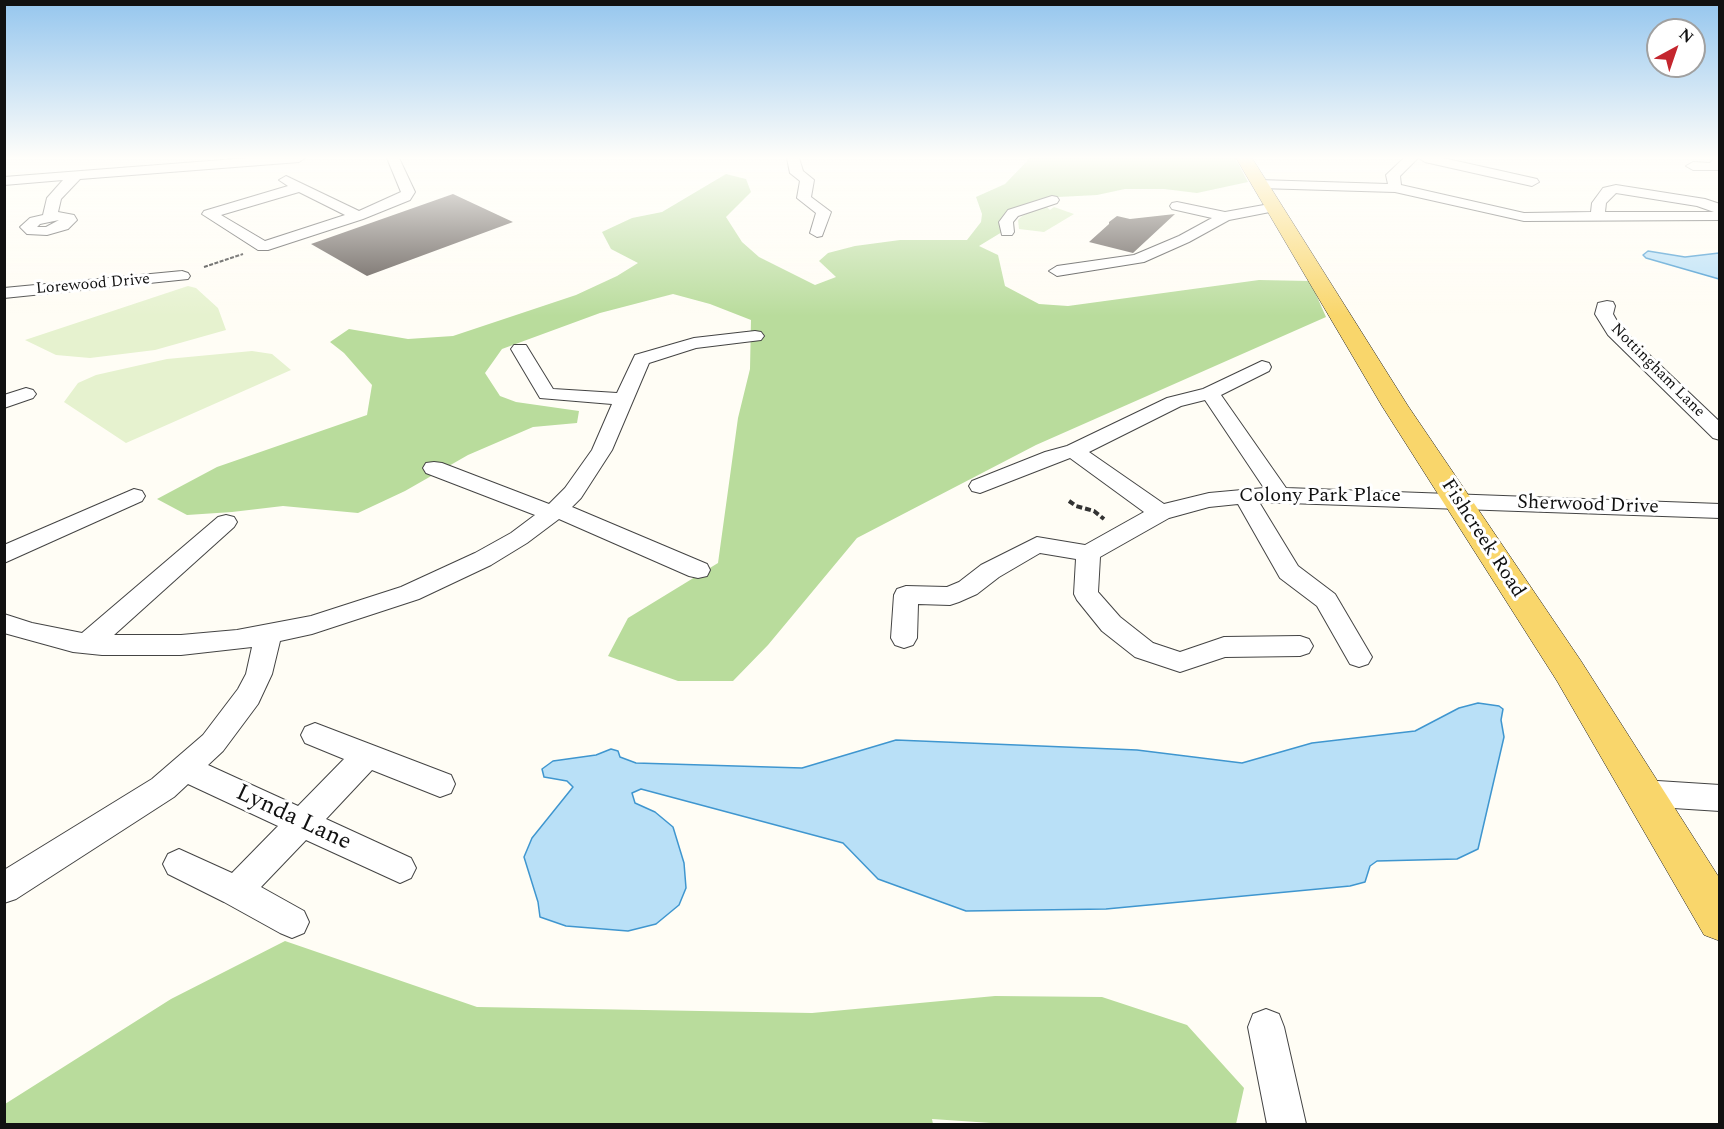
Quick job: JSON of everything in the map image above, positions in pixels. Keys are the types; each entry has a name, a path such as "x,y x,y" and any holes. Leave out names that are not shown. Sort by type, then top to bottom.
{"main road":[{"name":"Fishcreek Road","path":"1277,211 1395,406 1569,671 1719,920"}],"street":[{"path":"50,217 51,211"},
{"path":"220,211 209,214 263,247 371,211"},
{"path":"348,211 358,216"},
{"path":"817,233 824,212 822,211"},
{"path":"1007,232 1006,222 1013,213 1018,211"},
{"path":"1196,211 1218,216 1252,211"},
{"path":"1493,211 1516,216 1719,216"},
{"path":"1598,211 1598,216"},
{"path":"1057,270 1138,259 1184,239 1218,216"},
{"name":"Lorewood Drive","path":"4,293 183,276"},
{"name":"Nottingham Lane","path":"1607,306 1604,307 1604,314 1614,331 1719,434"},
{"path":"4,623 29,632 87,643 164,646 237,640 362,610 437,581 483,559 519,538 555,511 584,481 602,450 641,359 694,344 755,336"},
{"path":"520,349 547,394 625,399"},
{"path":"980,486 1052,456 1074,451 1174,402 1210,393 1262,367"},
{"path":"1210,393 1279,494"},
{"path":"4,402 26,394"},
{"path":"1074,451 1161,513"},
{"path":"434,468 555,511 698,570"},
{"name":"Colony Park Place","path":"1088,553 1161,513 1209,500 1279,494 1456,500"},
{"path":"4,555 134,496"},
{"path":"1244,496 1289,572 1326,600 1359,657"},
{"name":"Sherwood Drive","path":"1456,500 1719,511"},
{"path":"87,643 226,522"},
{"path":"904,638 906,595 950,596 968,588 1036,545 1088,553 1086,594 1111,624 1144,650 1180,662 1224,647 1300,646"},
{"path":"4,888 133,809 186,769 213,743 248,696 259,674 268,634"},
{"path":"315,735 440,784"},
{"path":"236,891 367,755"},
{"name":"Lynda Lane","path":"186,769 400,868"},
{"path":"1642,794 1719,798"},
{"path":"178,864 236,891 292,922"},
{"path":"1266,1027 1287,1125"}],"path":[{"path":"204,267 229,256 248,253"},
{"path":"1069,501 1076,506 1094,511 1104,519"}],"green space":[{"path":"664,211 732,211 726,217 742,242 759,257 815,285 836,277 819,261 828,253 855,246 900,240 967,240 981,222 981,211 1010,211 1007,213 1002,232 979,246 998,255 1005,286 1039,304 1068,306 1259,280 1310,281 1326,317 1036,445 857,538 768,645 733,681 678,681 608,656 628,618 718,563 738,418 750,369 751,320 710,304 673,294 600,313 502,349 485,373 500,396 516,402 579,411 577,423 533,427 468,455 405,491 358,513 283,506 187,515 157,499 217,467 367,415 372,385 344,353 330,342 349,329 408,339 453,336 576,295 617,276 638,263 611,249 602,232 632,218"},
{"path":"1033,211 1065,211 1074,214 1044,232 1019,229 1018,220"},
{"path":"188,286 196,288 218,308 226,330 155,350 90,358 56,355 25,340"},
{"path":"252,351 272,354 291,370 126,443 64,402 78,383 96,375 167,359"},
{"path":"285,941 477,1007 812,1013 995,996 1102,997 1187,1025 1244,1088 1236,1124 1006,1124 932,1119 933,1124 5,1124 5,1104 171,999"}],"water":[{"path":"1648,251 1685,257 1719,253 1719,279 1646,258 1643,255"},
{"path":"1478,703 1499,706 1503,709 1501,720 1504,737 1478,849 1457,859 1377,861 1370,866 1365,882 1350,886 1106,909 966,911 878,879 843,843 641,789 632,793 635,803 655,812 673,827 684,863 686,888 679,905 656,924 628,931 566,926 540,917 538,902 524,857 532,838 573,787 567,781 544,777 542,769 553,761 596,755 611,749 618,751 620,757 636,763 802,768 896,740 1137,750 1242,763 1312,743 1415,731 1459,708"}],"building":[{"path":"406,211 489,211 513,222 367,276 311,244"},
{"path":"1175,214 1133,253 1089,242 1117,216 1130,219"}]}
